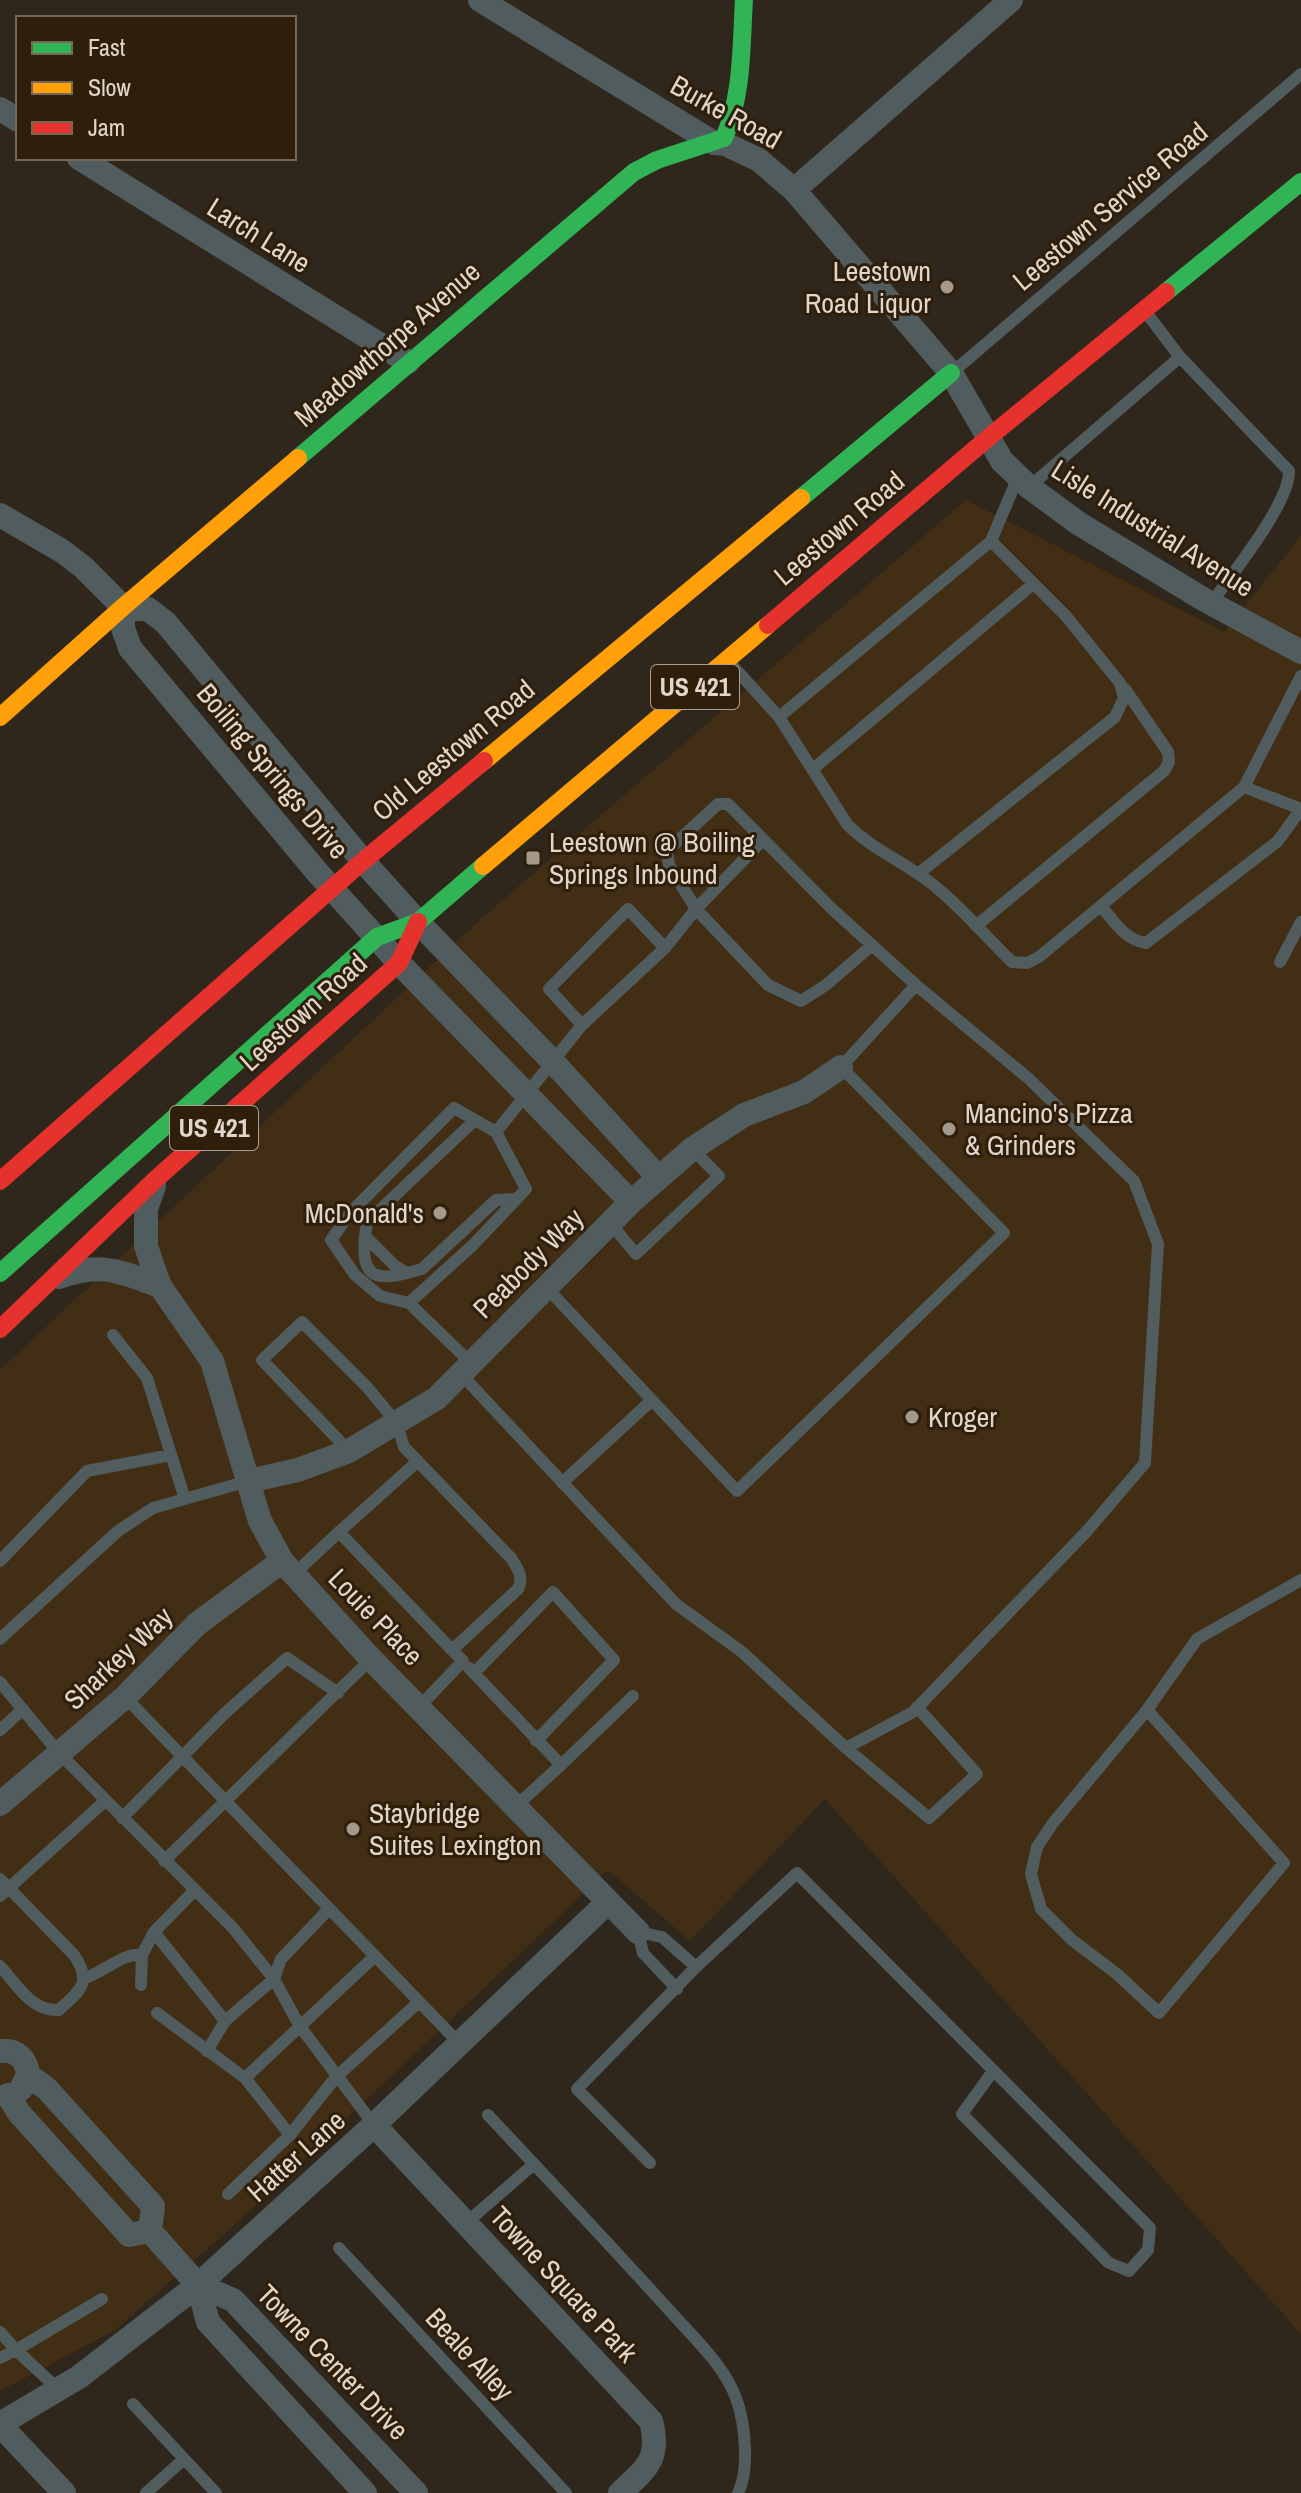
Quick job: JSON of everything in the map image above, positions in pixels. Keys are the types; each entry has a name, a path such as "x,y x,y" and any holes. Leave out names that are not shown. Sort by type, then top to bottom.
{"street":[{"name":"Burke Road","path":"480,0 714,143 725,144 759,160 794,190 951,373 988,438"},
{"path":"714,143 724,138 729,129 737,98 744,0"},
{"path":"794,190 1011,0"},
{"name":"Meadowthorpe Avenue","path":"0,717 408,362 634,172 657,160 714,143"},
{"name":"Larch Lane","path":"82,160 408,362"},
{"name":"Leestown Road","path":"0,1273 377,937 418,922 988,438 1301,182"},
{"name":"Old Leestown Road","path":"0,1181 363,861 951,373"},
{"name":"Lisle Industrial Avenue","path":"988,438 1002,461 1024,482 1078,523 1211,604 1301,652"},
{"name":"Boiling Springs Drive","path":"0,515 62,551 83,567 123,607 148,609 166,623 363,861 658,1177"},
{"name":"Boiling Springs Drive","path":"123,607 123,628 130,648 332,888 399,963 631,1202"},
{"name":"Leestown Road","path":"0,1329 156,1179 399,963 418,922"},
{"name":"Peabody Way","path":"248,1481 298,1470 349,1451 437,1398 631,1202 692,1149 744,1115 804,1092 841,1067"},
{"name":"Louie Place","path":"156,1179 146,1209 146,1246 160,1286 212,1361 260,1521 288,1568 371,1659 638,1932"},
{"path":"53,1279 87,1267 121,1271 160,1286"},
{"name":"Sharkey Way","path":"0,1804 125,1697 197,1624 288,1568"},
{"name":"Hatter Lane","path":"0,2424 79,2377 198,2285 374,2125 608,1902"},
{"path":"2,2048 19,2055 28,2075 21,2089 4,2095 129,2235 150,2231 153,2206 47,2089 28,2075"},
{"name":"Towne Square Park","path":"374,2125 651,2421 654,2433 649,2466 620,2493"},
{"name":"Towne Center Drive","path":"150,2231 198,2285 233,2300 416,2493"},
{"name":"Towne Center Drive","path":"198,2285 208,2322 365,2493"},
{"path":"0,2424 64,2493"}],"lane":[{"name":"Leestown Service Road","path":"951,373 1301,74"},
{"path":"1144,310 1180,357 1289,471 1290,481 1270,520 1211,604"},
{"path":"779,717 991,541 1024,482 1180,357"},
{"path":"976,926 1164,771 1169,762 1168,752 1120,683 1066,616 991,541"},
{"path":"813,769 1033,584"},
{"path":"727,660 779,717 847,824 861,839 884,850 937,888 1012,962 1027,963 1039,957 1244,787 1301,676"},
{"path":"918,874 1115,717 1124,698 1120,683"},
{"path":"1101,906 1127,936 1146,943 1278,841 1301,809 1244,787"},
{"path":"846,1748 913,1712 1086,1532 1145,1463 1158,1244 1134,1181 1028,1078 871,946 728,804 718,804 667,851 669,865 696,909 768,985 801,1001 826,985 871,946"},
{"path":"496,1132 582,1025 665,948 696,909 763,840"},
{"path":"582,1025 549,989 628,909 665,948"},
{"path":"1280,962 1301,922"},
{"path":"546,1287 737,1491 1004,1233 841,1067 916,985"},
{"path":"409,1303 473,1245 526,1189 496,1132 454,1108 350,1213 331,1240 355,1275 380,1296 409,1303 562,1483 676,1604 742,1652 846,1748 929,1818 977,1774 917,1707"},
{"path":"475,1120 367,1222 363,1254 366,1266 375,1274 387,1278 422,1269 496,1200 516,1199"},
{"path":"610,1223 636,1254 719,1176 692,1149"},
{"path":"365,1236 394,1265 407,1273"},
{"path":"349,1451 262,1360 302,1322 367,1387 396,1422 404,1447 511,1558 520,1573 518,1589 452,1650"},
{"path":"113,1335 147,1378 185,1499"},
{"path":"562,1483 652,1400"},
{"path":"0,1561 87,1471 171,1455"},
{"path":"288,1568 339,1532 418,1461"},
{"path":"0,1639 118,1531 153,1508 248,1481"},
{"path":"339,1532 463,1661 478,1669 536,1741 561,1765"},
{"path":"1147,1710 1284,1863 1159,2013 1117,1974 1072,1940 1041,1909 1031,1874 1037,1847 1053,1823 1147,1710 1197,1639 1301,1580"},
{"path":"478,1669 553,1592 614,1660 536,1741"},
{"path":"520,1643 522,1624"},
{"path":"122,1818 224,1714 287,1658 338,1693"},
{"path":"164,1861 371,1659"},
{"path":"478,1669 502,1660"},
{"path":"420,1706 463,1661"},
{"path":"0,1682 59,1753 233,1928 274,1979 299,2025 374,2125"},
{"path":"0,1706 11,1695"},
{"path":"516,1806 633,1696"},
{"path":"125,1697 460,2044"},
{"path":"0,1730 23,1709"},
{"path":"0,1966 36,2006 46,2010 59,2010 81,1989 85,1978 74,1955 3,1888 105,1801"},
{"path":"650,2163 577,2089 696,1967 797,1873 1150,2228 1148,2250 1129,2271 1109,2263 962,2114 993,2071"},
{"path":"141,1985 142,1955 154,1932 194,1891"},
{"path":"207,2051 225,2021 274,1979 281,1959 329,1909"},
{"path":"154,1932 225,2021"},
{"path":"677,1989 643,1953 638,1932 662,1937 696,1967"},
{"path":"85,1978 101,1973 127,1956 142,1955"},
{"path":"245,2078 375,1956"},
{"path":"228,2194 290,2135 336,2077 419,2002"},
{"path":"157,2013 245,2078 290,2135"},
{"path":"488,2115 717,2364 736,2397 745,2447 742,2484 738,2493"},
{"path":"466,2223 534,2164"},
{"name":"Beale Alley","path":"339,2248 566,2493"},
{"path":"0,2358 102,2299"},
{"path":"0,2332 58,2389"},
{"path":"133,2404 216,2493"},
{"path":"146,2493 184,2459"}],"shaded area":[{"path":"966,500 1224,632 1301,536 1301,2334 825,1799 690,1941 608,1870 241,2219 115,2330 0,2391 0,1370 483,917"}],"traffic: fast":[{"path":"298,458 634,172 657,160 724,138 738,87 744,0"},
{"path":"1166,292 1301,182"},
{"path":"801,498 951,373"},
{"path":"0,1273 377,937 418,922 483,866"}],"traffic: slow":[{"path":"0,717 298,458"},
{"path":"484,761 801,498"},
{"path":"483,866 768,625"}],"traffic: jam":[{"path":"768,625 1166,292"},
{"path":"0,1181 363,861 484,761"},
{"path":"0,1329 156,1179 399,963 418,922"}],"place":[{"name":"Leestown Road Liquor","path":"947,287"},
{"name":"Leestown @ Boiling Springs Inbound","path":"533,858"},
{"name":"Mancino's Pizza & Grinders","path":"949,1129"},
{"name":"McDonald's","path":"440,1213"},
{"name":"Kroger","path":"912,1417"},
{"name":"Staybridge Suites Lexington","path":"353,1829"}]}
